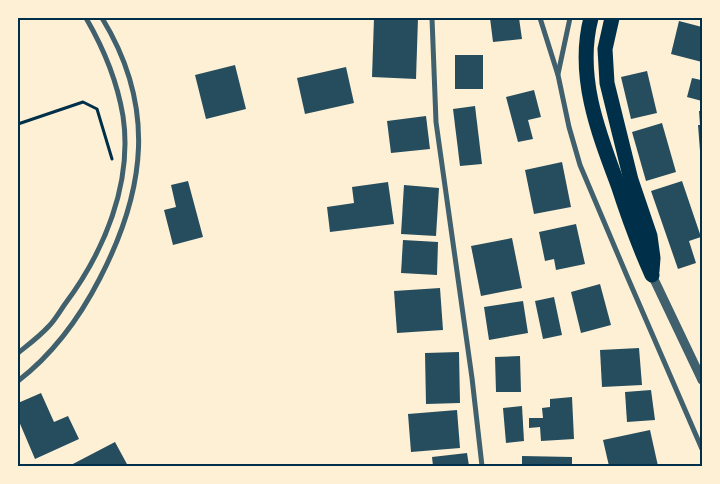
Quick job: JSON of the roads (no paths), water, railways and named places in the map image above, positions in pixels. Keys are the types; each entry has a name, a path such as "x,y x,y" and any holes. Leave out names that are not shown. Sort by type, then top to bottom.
{"highway":[{"path":"591,18 586,47 587,81 591,104 601,140 641,252 652,275"},
{"path":"612,18 605,49 607,83 631,180 650,236 653,258 652,275"}],"street":[{"path":"18,353 50,326 82,282 112,217 122,176 125,141 123,116 112,70 86,18"},
{"path":"18,381 69,330 94,290 125,222 134,189 139,141 137,114 126,66 102,18"},
{"path":"432,18 436,122 472,378 482,466"},
{"path":"540,18 558,75 569,127 580,165 702,449"},
{"path":"558,75 570,18"},
{"path":"652,275 702,380"}]}
